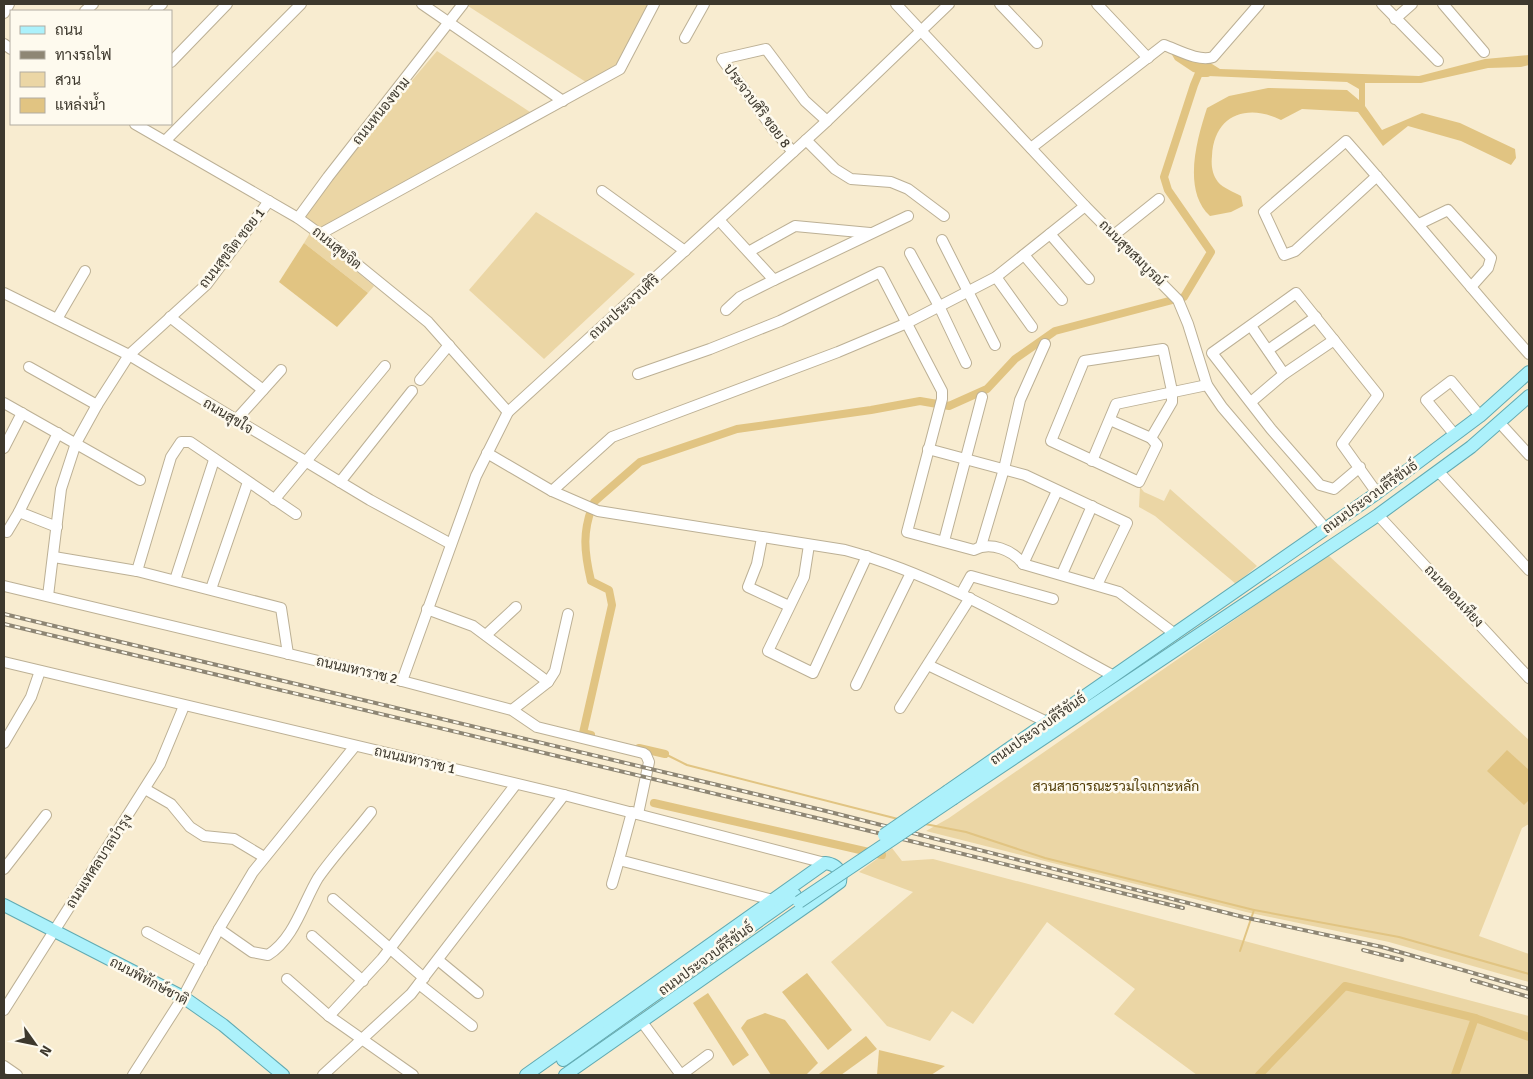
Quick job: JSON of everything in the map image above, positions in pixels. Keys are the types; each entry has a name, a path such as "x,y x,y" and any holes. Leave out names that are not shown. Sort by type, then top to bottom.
{"main road":[{"name":"ถนนประจวบคีรีขันธ์","path":"951,795 1048,722 1377,493 1480,416 1529,372"},
{"name":"ถนนประจวบคีรีขันธ์","path":"540,1075 951,795 1378,515 1439,472 1529,396"},
{"path":"526,1075 826,863 833,864 841,873 840,882 565,1075"},
{"name":"ถนนประจวบคีรีขันธ์","path":"555,1075 797,899"},
{"name":"ถนนพิทักษ์ชาติ","path":"4,905 183,997 223,1025 283,1075"}],"street":[{"path":"4,13 9,4"},
{"path":"172,61 227,4"},
{"path":"165,141 301,4"},
{"path":"422,4 448,24 564,100"},
{"name":"ถนนหนองขาม","path":"298,218 463,4"},
{"path":"320,234 620,69 654,4"},
{"path":"685,38 704,4"},
{"name":"ถนนสุขสมบูรณ์","path":"896,4 1085,206 1178,300 1188,324 1207,385 1222,407 1326,529"},
{"name":"ถนนประจวบศิริ","path":"402,681 451,544 487,453 508,412 720,220 949,4"},
{"path":"1000,4 1037,42"},
{"path":"1096,4 1148,58"},
{"path":"1031,148 1164,45 1207,59 1213,56 1259,4"},
{"path":"1382,4 1438,61"},
{"path":"1395,19 1412,4"},
{"path":"1444,4 1484,52"},
{"name":"ประจวบศิริ ซอย 8","path":"793,152 773,129 722,59 766,49 805,101 827,121"},
{"name":"ถนนสุขจิต","path":"137,125 298,218 320,234 428,322 508,412"},
{"path":"806,140 835,169 851,179 891,182 908,189 944,216"},
{"path":"1377,176 1294,252 1284,254 1264,212 1346,141 1377,176 1418,224 1470,287 1529,354"},
{"path":"602,191 685,251"},
{"path":"1114,235 1159,199"},
{"name":"ถนนสุขจิต ซอย 1","path":"48,596 61,489 76,443 96,405 129,355 207,284 269,201"},
{"path":"552,491 612,437 838,352 907,323 970,291 996,277 1085,206"},
{"path":"1418,224 1448,210 1490,258 1488,268 1470,287"},
{"path":"726,310 740,297 908,216"},
{"path":"720,220 774,280"},
{"path":"750,252 795,226 871,233"},
{"path":"1050,234 1089,279"},
{"path":"942,240 970,291 995,345"},
{"path":"910,253 940,306 966,363"},
{"path":"1024,254 1062,300"},
{"path":"57,319 85,271"},
{"path":"638,374 710,349 780,321 880,272 942,391 941,404 906,532 974,550 981,546 998,548 1018,558 1023,564 1118,592 1175,634"},
{"path":"996,277 1032,327"},
{"path":"1360,467 1334,489 1320,485 1271,430 1212,353 1296,293 1378,395 1342,444 1360,467 1377,493"},
{"name":"ถนนสุขใจ","path":"4,294 129,355 235,421 451,544"},
{"path":"170,317 263,390"},
{"path":"1268,350 1316,317"},
{"path":"1251,326 1284,374"},
{"path":"1251,402 1284,374 1334,340"},
{"path":"981,546 1004,469 1020,400 1044,344"},
{"path":"420,380 449,345"},
{"path":"1110,420 1151,438 1157,446 1139,482 1051,441 1084,361 1163,349 1172,391 1172,402 1151,438"},
{"path":"274,500 384,366"},
{"path":"29,367 96,405"},
{"path":"235,421 281,370"},
{"path":"1455,435 1426,400 1451,381 1480,416"},
{"path":"1092,461 1116,404 1207,385"},
{"path":"340,482 412,391"},
{"path":"944,541 982,397"},
{"path":"4,403 140,480"},
{"path":"4,448 22,413"},
{"path":"1499,422 1529,455"},
{"path":"4,531 7,532 19,512 58,434"},
{"path":"137,571 171,457 181,442 190,442 296,514"},
{"path":"928,449 1025,475 1127,523 1097,585"},
{"path":"487,453 552,491 598,511 845,550 868,556 966,596 1114,676"},
{"path":"175,580 214,460"},
{"path":"1439,472 1529,570"},
{"path":"211,589 248,482"},
{"path":"1023,564 1057,491"},
{"path":"1062,574 1092,506"},
{"path":"19,512 57,527"},
{"name":"ถนนดอนเหียง","path":"1378,515 1529,678"},
{"path":"762,538 757,564 748,586 789,606"},
{"path":"809,545 804,578 768,651 812,673 868,556"},
{"path":"54,557 137,571 281,608 288,654"},
{"path":"856,685 911,573"},
{"path":"900,708 928,665 966,596 971,576 1053,598"},
{"name":"ถนนมหาราช 2","path":"4,586 402,681 512,710 537,726 646,755 649,762 635,813"},
{"path":"486,635 516,607"},
{"path":"427,609 473,626 548,682"},
{"path":"512,710 548,682 555,672 568,614"},
{"name":"ถนนมหาราช 1","path":"4,662 564,795 826,863"},
{"path":"928,665 1048,722"},
{"path":"4,744 31,697 40,671"},
{"name":"ถนนเทศลบาลบำรุง","path":"4,1010 160,764 184,706"},
{"path":"133,1075 183,997 219,929 264,857 355,746"},
{"path":"329,1016 391,949 516,784"},
{"path":"145,789 171,804 190,827 204,836 234,839 264,857"},
{"path":"324,1075 412,994 564,795"},
{"path":"219,929 252,952 268,955 276,950 289,933 319,878 371,812"},
{"path":"612,884 635,813"},
{"path":"4,869 46,815"},
{"path":"619,860 773,900"},
{"path":"333,899 391,949 422,981 472,1026"},
{"path":"146,932 202,962"},
{"path":"312,936 362,981"},
{"path":"438,960 478,993"},
{"path":"287,979 329,1016 413,1075"},
{"path":"642,1022 681,1075 708,1055"},
{"path":"4,1066 18,1075"}],"green space":[{"path":"469,4 651,4 618,67 589,84 468,6"},
{"path":"437,51 530,112 320,229 304,217 329,178"},
{"path":"536,212 635,274 544,359 469,290"},
{"path":"310,233 374,286 368,293 304,243"},
{"path":"1140,487 1144,492 1164,501 1170,489 1257,566 1236,584 1155,516 1139,507"},
{"name":"สวนสาธารณะรวมใจเกาะหลัก","path":"1328,555 1529,740 1529,824 1522,828 1479,936 1529,954 1529,982 1389,942 1246,912 926,831 949,818"},
{"path":"892,848 902,861 933,859 1529,1016 1529,1075 1197,1075 1114,1014 1135,989 1047,922 973,1024 952,1011 930,1041 887,1026 831,962 913,892 859,872"}],"water":[{"path":"1171,53 1212,64 1220,69 1419,76 1485,59 1529,55 1529,65 1521,67 1488,68 1421,83 1365,83 1365,106 1382,130 1422,113 1460,123 1515,149 1516,158 1511,165 1461,141 1408,126 1383,146 1358,112 1302,109 1281,120 1268,115 1245,113 1235,116 1226,122 1219,131 1214,142 1212,159 1213,173 1216,179 1226,188 1241,196 1243,206 1231,212 1210,216 1201,205 1196,193 1194,179 1196,149 1207,108 1229,96 1268,88 1347,90 1359,100 1359,89 1347,82 1208,76 1193,72 1175,60"},
{"path":"304,243 368,293 337,327 279,282"},
{"path":"1507,750 1529,770 1529,800 1524,805 1487,771"},
{"path":"807,973 852,1030 828,1050 782,992"},
{"path":"708,993 749,1055 733,1066 693,1003"},
{"path":"765,1013 785,1020 818,1063 806,1075 771,1075 741,1028 747,1020"},
{"path":"866,1036 877,1049 841,1075 819,1074"},
{"path":"879,1050 945,1066 931,1075 877,1075"}],"waterway":[{"path":"591,735 583,733 612,605 609,590 591,581 587,560 585,541 587,522 594,502 640,462 737,429 920,401 949,406 987,389 1015,359 1055,331 1184,297 1211,252 1168,190 1164,177 1194,85 1199,73 1207,73"},
{"path":"639,748 665,754"},
{"path":"665,754 687,765 898,819"},
{"path":"654,803 882,855"},
{"path":"925,824 966,832 1045,858 1254,910 1240,951"},
{"path":"1254,910 1399,937 1529,974"},
{"path":"1259,1075 1345,986 1475,1018 1455,1075"},
{"path":"1475,1018 1529,1037"}],"railway":[{"path":"4,614 826,811 1243,917 1382,947 1529,989"},
{"path":"4,624 825,820 1183,908"},
{"path":"1363,950 1402,960"},
{"path":"1472,980 1529,997"}]}
